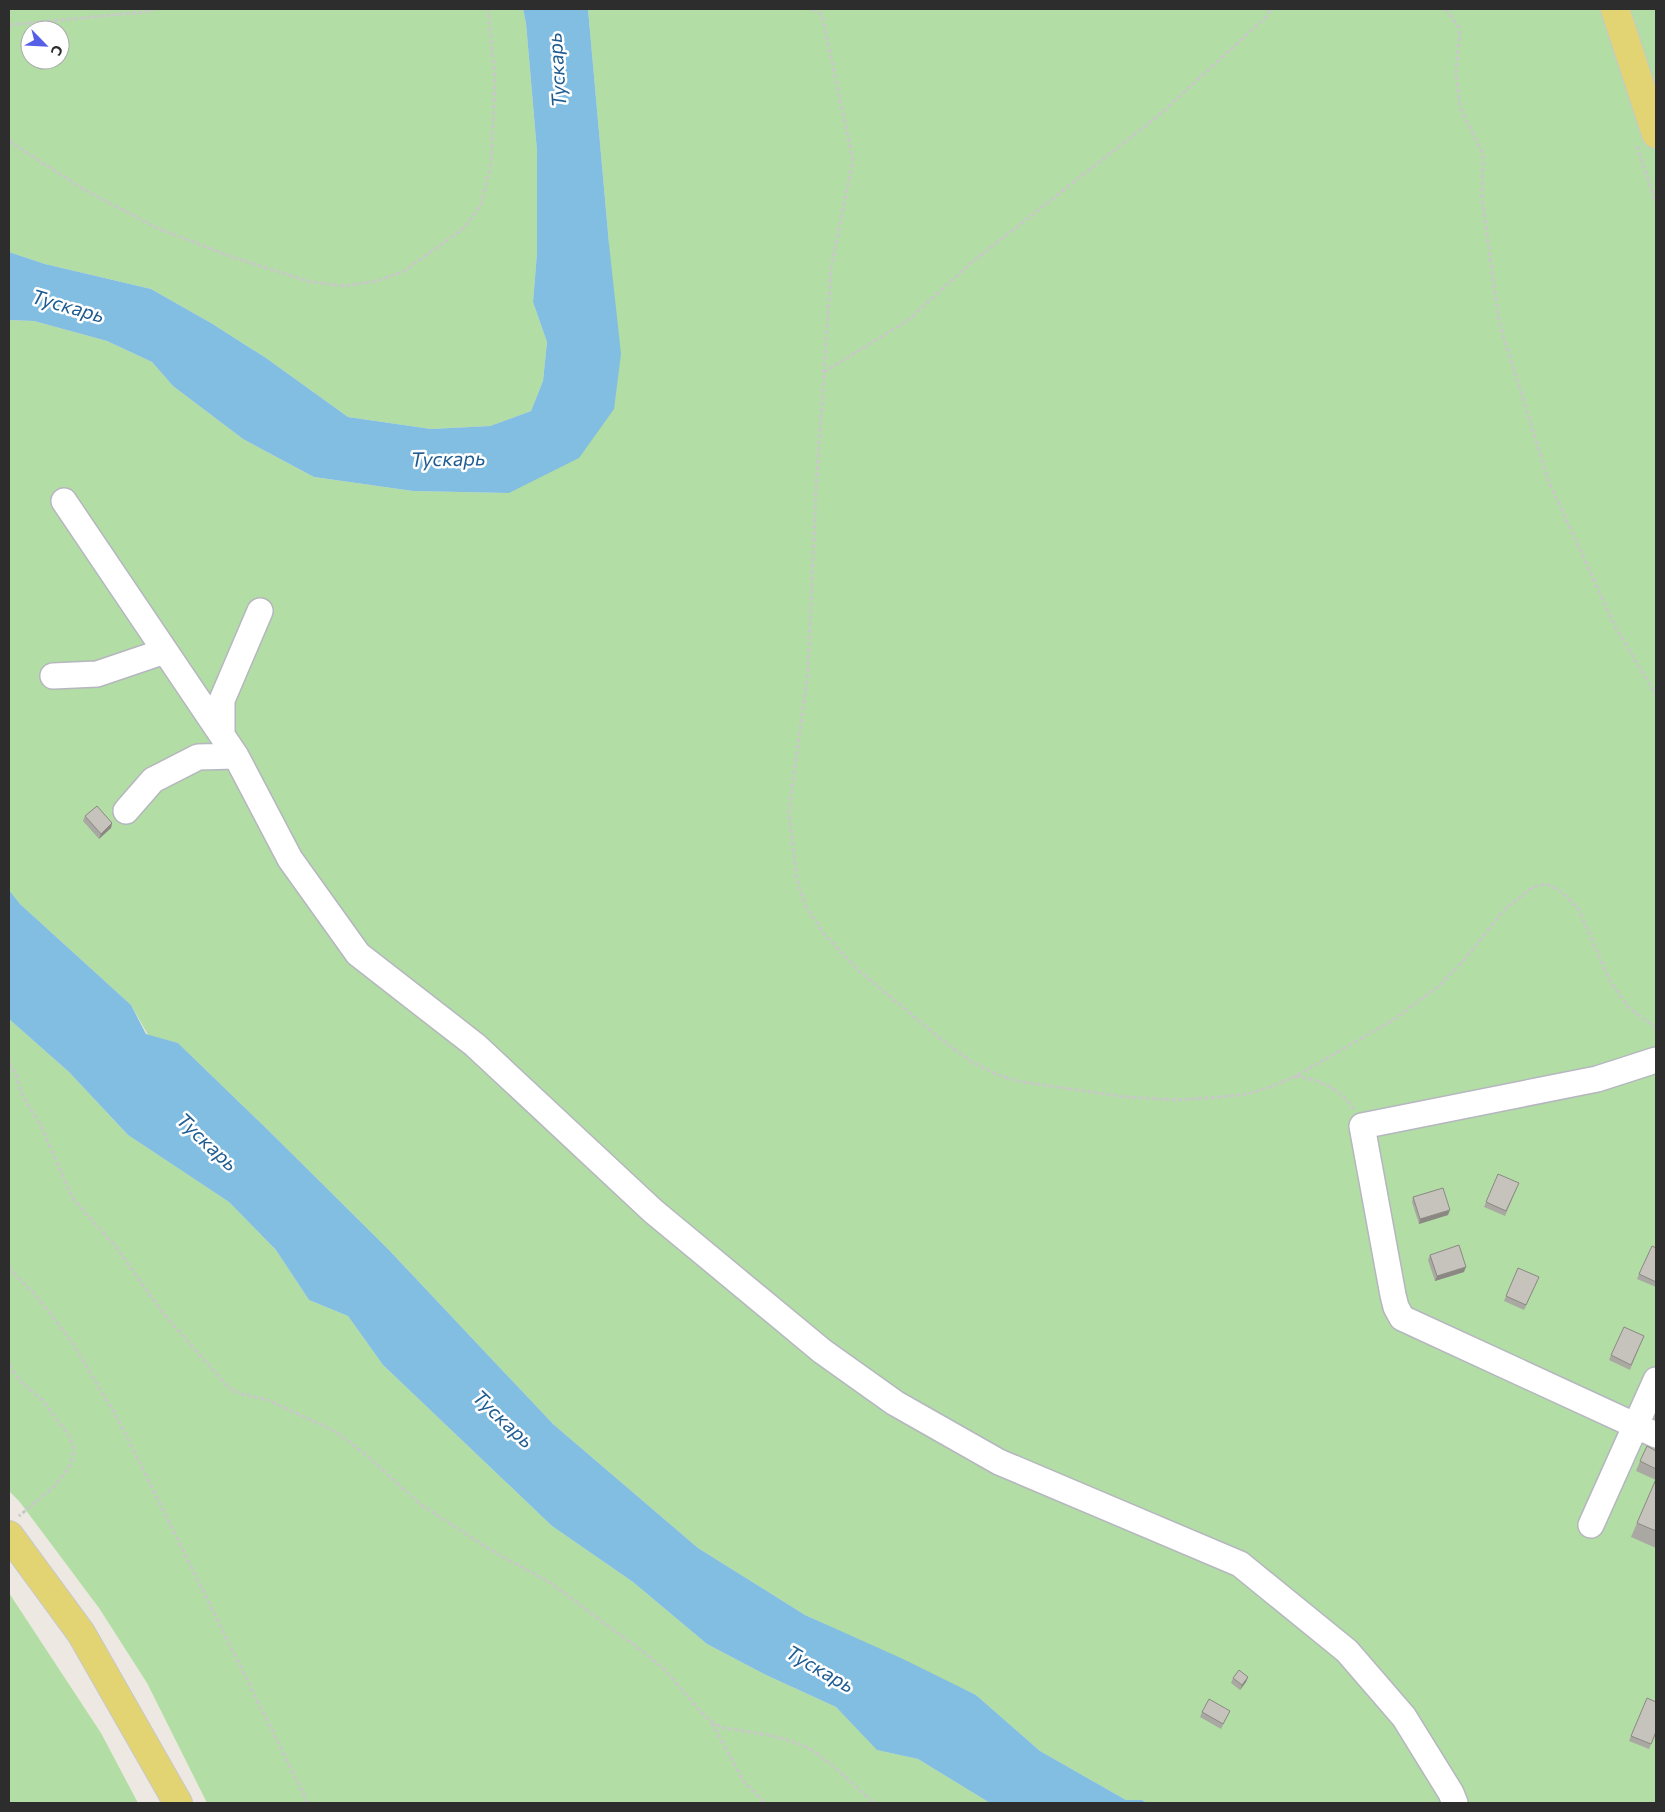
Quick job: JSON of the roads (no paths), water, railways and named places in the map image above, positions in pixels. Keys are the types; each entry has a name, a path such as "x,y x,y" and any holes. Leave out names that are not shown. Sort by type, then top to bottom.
{"main road":[{"path":"1615,9 1656,134"},
{"path":"12,1527 81,1633 178,1803"}],"street":[{"path":"64,501 222,734 236,756 290,859 358,954 475,1045 653,1211 822,1351 895,1403 999,1462 1240,1564 1347,1651 1404,1718 1451,1793 1455,1803"},
{"path":"222,734 222,700 260,611"},
{"path":"53,676 97,674 165,651"},
{"path":"126,811 153,780 198,757 236,756"},
{"path":"1646,1430 1402,1318 1396,1308 1393,1295 1362,1126 1597,1079 1656,1060"},
{"path":"1591,1524 1646,1430 1656,1380"}],"water":[{"name":"Тускарь","path":"523,9 588,9 621,354 614,409 579,458 509,493 413,491 314,477 243,439 173,386 152,362 107,341 34,321 9,320 9,252 45,264 151,289 211,323 266,358 348,417 431,429 490,426 531,411 543,381 547,342 533,302 537,253 537,151 526,23"},
{"name":"Тускарь","path":"9,890 20,904 131,1005 146,1034 178,1043 268,1130 388,1249 553,1424 698,1548 805,1615 903,1659 976,1695 1040,1751 1126,1800 1142,1800 1147,1803 990,1803 918,1759 877,1750 836,1707 766,1675 707,1644 633,1582 552,1526 383,1365 348,1316 309,1300 276,1250 229,1202 128,1135 69,1072 9,1019"}]}
